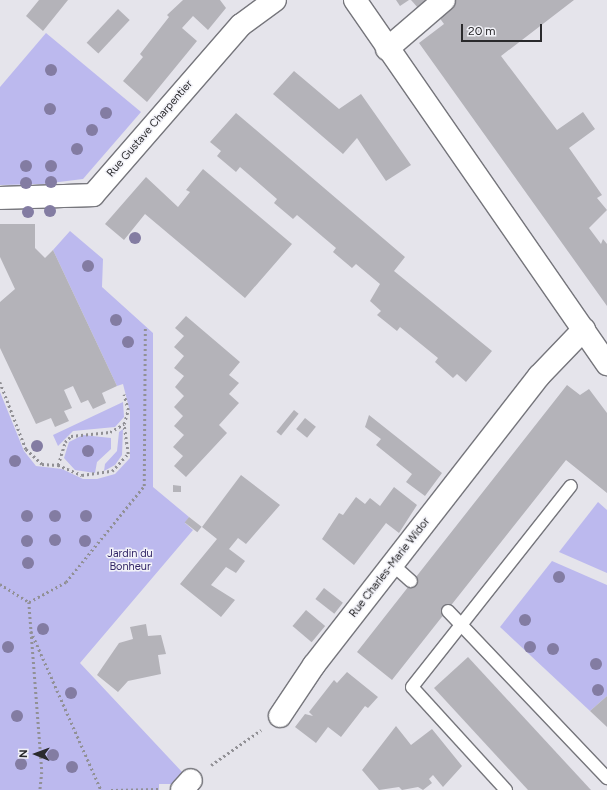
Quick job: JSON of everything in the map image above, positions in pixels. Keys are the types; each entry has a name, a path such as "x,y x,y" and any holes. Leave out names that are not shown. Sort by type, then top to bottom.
{"street":[{"name":"Rue Gustave Charpentier","path":"0,198 93,195 241,25 275,0"},
{"path":"355,0 387,49 607,364"},
{"path":"387,49 444,0"},
{"name":"Rue Charles-Marie Widor","path":"280,716 314,665 539,376 584,329"}],"lane":[{"path":"506,790 412,687 464,624 571,486"},
{"path":"393,565 410,581"},
{"path":"448,611 464,624 607,778"}],"path":[{"path":"29,602 66,582 144,486 145,327"},
{"path":"0,382 30,456 42,464 58,465 88,476 116,468 128,454 124,424 128,410 124,395"},
{"path":"58,465 65,442 71,436 110,432 124,424"},
{"path":"0,584 29,602"},
{"path":"29,602 42,772 40,790"},
{"path":"30,628 100,790"},
{"path":"111,790 185,786 280,716"}],"green space":[{"path":"46,33 141,112 83,179 43,184 0,185 0,87"},
{"name":"Jardin du Bonheur","path":"70,231 103,259 102,287 153,333 153,487 189,517 185,523 193,530 80,663 183,773 174,784 159,784 159,790 0,790 0,392 24,451 36,466 62,469 83,479 97,479 115,474 130,458 130,412 123,384 117,386 53,250"},
{"path":"123,402 124,417 115,427 73,431 58,446 53,435"},
{"path":"123,429 122,455 115,465 104,471 105,464 117,451 119,432"},
{"path":"83,435 111,438 111,449 97,462 95,473 75,470 64,458 69,442"},
{"path":"598,502 607,510 607,573 559,552"},
{"path":"552,561 607,585 607,696 590,711 500,627"}],"building":[{"path":"39,0 68,0 43,31 26,16"},
{"path":"183,0 220,0 226,8 208,30 193,16 182,28 197,41 147,102 123,81 143,57 140,54 169,17 167,15"},
{"path":"396,0 409,0 400,6"},
{"path":"411,0 429,0 419,9"},
{"path":"453,0 574,0 501,56 557,130 583,112 595,129 569,148 602,195 597,198 607,210 589,228 601,244 603,239 607,244 607,306 419,43 444,24 436,13"},
{"path":"118,9 130,20 98,54 87,43"},
{"path":"294,71 339,109 361,94 411,165 386,181 357,138 343,154 273,94"},
{"path":"236,113 405,257 394,271 492,351 466,382 457,374 453,378 435,362 438,358 400,327 397,331 377,315 381,311 370,301 380,284 356,264 352,268 333,252 336,248 297,215 293,219 274,203 277,199 240,167 236,172 217,156 221,151 210,142"},
{"path":"203,169 292,244 245,298 145,214 124,240 105,224 146,177 178,207 190,192 186,190"},
{"path":"0,224 35,224 35,248 45,258 53,250 117,386 102,393 106,403 93,409 88,400 81,403 73,386 64,390 72,408 64,411 69,421 55,427 51,418 36,424 0,348 0,302 15,289 0,257"},
{"path":"186,316 240,362 229,375 239,383 229,394 239,403 219,425 227,433 186,477 174,466 183,456 173,447 184,435 174,426 183,416 174,407 184,396 175,387 184,376 174,368 184,356 174,347 184,336 175,328"},
{"path":"567,385 580,395 589,389 607,413 607,493 566,460 392,680 357,652"},
{"path":"294,410 299,414 281,436 276,432"},
{"path":"369,415 442,473 425,496 406,482 412,474 376,445 381,439 365,427"},
{"path":"305,418 316,427 307,438 296,429"},
{"path":"241,475 280,505 246,544 238,538 229,549 245,561 236,573 226,567 211,585 235,600 221,617 180,584 217,539 202,527"},
{"path":"173,485 181,486 181,492 173,492"},
{"path":"394,487 417,505 399,533 386,523 354,565 322,539 339,513 343,515 356,497 365,504 370,498 380,506"},
{"path":"189,517 202,527 197,532 185,523"},
{"path":"324,588 343,603 334,614 315,599"},
{"path":"306,610 325,626 312,642 293,626"},
{"path":"146,624 148,636 161,635 166,654 158,655 161,674 128,681 118,692 97,675 119,643 133,639 130,627"},
{"path":"468,657 591,790 528,790 434,688"},
{"path":"347,672 378,697 368,708 365,706 341,737 328,727 316,743 295,727 305,714 313,716 309,712 334,680 337,683"},
{"path":"607,696 607,727 590,711"},
{"path":"396,726 411,745 432,729 462,766 443,787 433,775 429,779 432,783 423,790 418,787 402,790 399,787 379,790 362,770"}]}
